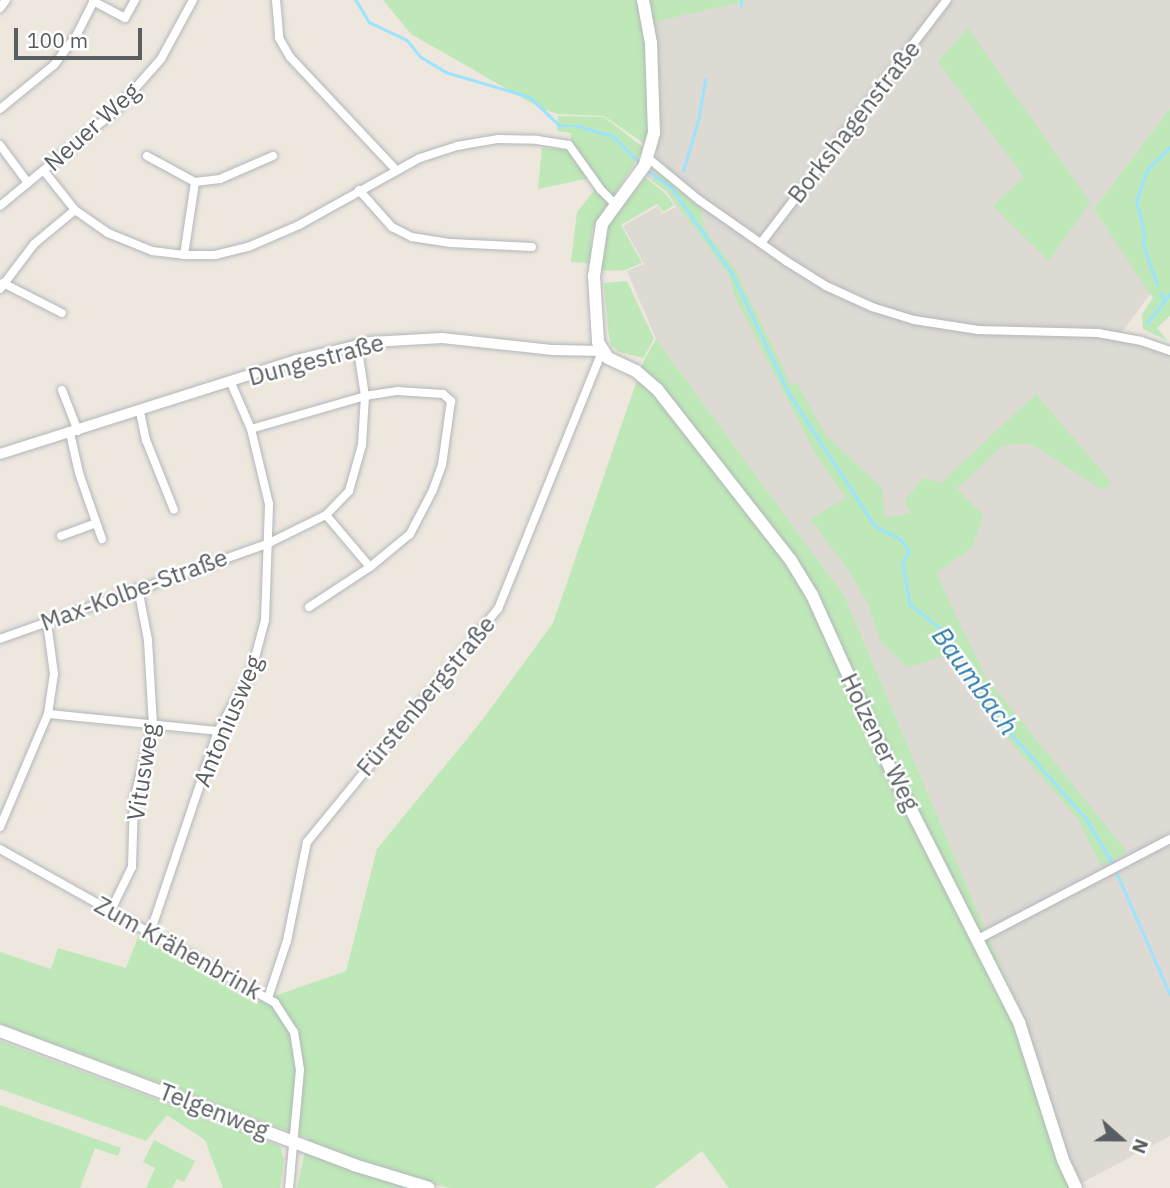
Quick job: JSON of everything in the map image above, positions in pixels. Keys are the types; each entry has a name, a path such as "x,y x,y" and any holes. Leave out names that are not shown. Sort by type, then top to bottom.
{"main road":[{"path":"602,351 596,329 595,253 602,224 614,203 648,158 654,133 651,43 643,0"},
{"name":"Holzener Weg","path":"602,351 636,371 657,389 800,575 822,615 890,768 1025,1035 1062,1160 1076,1188"},
{"name":"Telgenweg","path":"0,1031 354,1165 429,1188"}],"street":[{"path":"0,8 6,0"},
{"path":"0,109 54,65 77,34 93,1 125,18 135,0"},
{"name":"Neuer Weg","path":"0,206 116,110 152,70 171,43 193,0"},
{"path":"276,0 279,38 290,57 395,169"},
{"name":"Borkshagenstraße","path":"761,243 947,0"},
{"path":"44,171 75,210 127,243 152,251 184,255 215,255 248,247 299,225 395,169 439,151 498,139 569,145 601,190 614,203"},
{"path":"0,145 28,183"},
{"path":"147,156 195,182 220,178 273,156"},
{"path":"648,158 699,200 826,286 900,317 978,330 1098,333 1141,341 1170,351"},
{"path":"184,255 195,182"},
{"path":"359,190 391,228 412,237 451,243 532,247"},
{"path":"62,313 1,286 34,244 75,210"},
{"name":"Dungestraße","path":"0,454 140,412 296,360 357,344 442,338 553,350 602,351"},
{"path":"357,344 365,396 362,445 349,491 326,515 370,568"},
{"name":"Fürstenbergstraße","path":"268,998 287,941 307,842 498,609 602,351"},
{"name":"Antoniusweg","path":"150,933 218,731 251,673 265,620 269,542 267,489 251,429 231,383"},
{"path":"62,390 102,539"},
{"path":"251,429 365,396 398,391 443,394 449,396 451,401 442,465 425,509 410,534 370,568 309,607"},
{"path":"140,412 152,459 174,510"},
{"name":"Max-Kolbe-Straße","path":"0,639 269,542 326,515"},
{"path":"61,536 96,523"},
{"name":"Vitusweg","path":"111,911 132,867 134,800 153,725 148,640 138,588"},
{"path":"0,827 48,714 54,674 47,622"},
{"path":"48,714 218,731"},
{"path":"978,939 1170,839"},
{"name":"Zum Krähenbrink","path":"0,849 268,998 283,1012 298,1044 299,1089 289,1188"}],"shaded area":[{"path":"646,0 1170,0 1170,108 1094,209 1151,293 1116,340 1139,344 1170,355 1170,1136 1074,1187 1031,1038 845,597 656,339 627,271 644,264 623,226 658,206 662,214 676,207 667,192 646,176 656,165 657,145"}],"green space":[{"path":"383,0 637,0 646,43 650,93 648,146 604,116 558,114 540,108 411,34"},
{"path":"649,0 746,0 746,1 653,22"},
{"path":"968,28 1090,202 1049,261 993,206 1024,177 938,62"},
{"path":"1170,108 1170,316 1157,328 1168,341 1143,329 1142,314 1153,298 1094,209"},
{"path":"558,116 604,117 644,148 592,230 590,263 571,262 577,212 600,183 595,177 538,189 542,148 570,150 571,133 557,131"},
{"path":"659,172 701,209 704,228 736,271 791,385 797,383 825,434 882,488 885,517 911,514 905,501 923,478 941,483 1036,394 1112,483 1103,490 1029,443 1003,445 957,489 983,515 972,548 936,573 985,676 1127,852 1101,866 1077,818 979,705 946,655 908,668 881,642 868,604 849,571 810,519 846,498 817,457 735,297 729,275 667,191 652,181"},
{"path":"645,177 666,194 674,205 663,212 657,204 621,225 642,263 625,270 599,271 608,226"},
{"path":"627,281 654,339 643,358 619,352 611,345 604,283"},
{"path":"656,339 845,597 1031,1038 1074,1188 729,1188 702,1151 654,1188 451,1188 414,1180 411,1188 297,1188 308,1138 0,1024 0,952 51,969 58,948 126,968 138,937 260,1001 346,971 377,849 480,723 553,623 644,360"},
{"path":"0,1041 280,1146 284,1160 280,1188 223,1188 205,1140 167,1115 146,1141 0,1089"},
{"path":"0,1105 121,1148 118,1156 95,1148 80,1188 0,1188"},
{"path":"154,1140 195,1161 184,1182 177,1179 172,1188 146,1188 155,1168 143,1162"}],"waterway":[{"name":"Baumbach","path":"356,0 369,22 407,40 421,57 446,72 530,97 560,126 578,126 613,136 639,162"},
{"path":"741,0 741,6"},
{"path":"683,171 698,121 705,80"},
{"path":"1157,285 1143,245 1144,232 1136,201 1147,170 1170,147"},
{"name":"Baumbach","path":"649,172 671,187 732,273 790,395 875,526 901,539 909,551 903,564 910,604 940,628 958,667 982,701 1085,817 1112,862 1170,994"},
{"path":"1161,293 1164,300"},
{"path":"1147,323 1170,294"}]}
